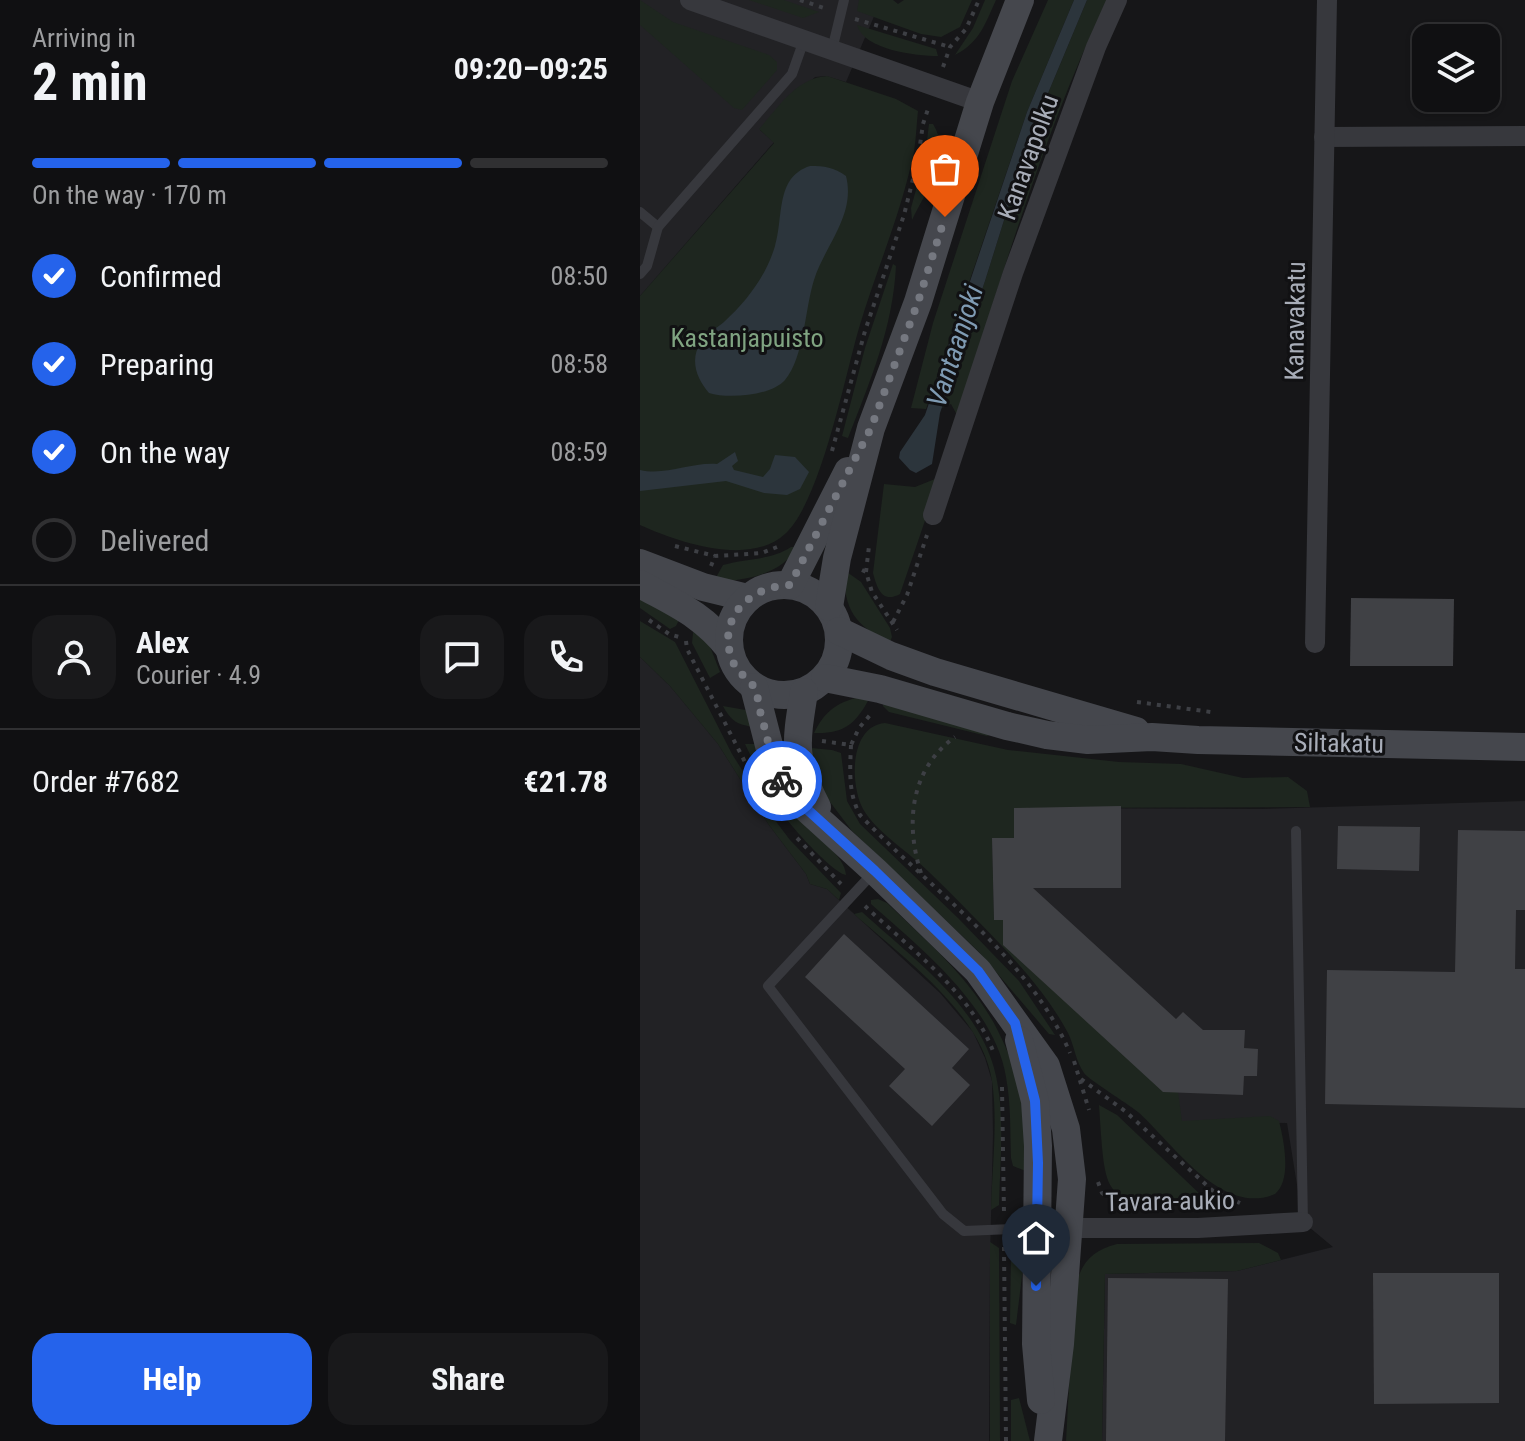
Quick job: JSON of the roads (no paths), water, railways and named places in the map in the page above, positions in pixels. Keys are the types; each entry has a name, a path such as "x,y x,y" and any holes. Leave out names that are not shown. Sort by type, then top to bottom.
{"street":[{"path":"690,0 980,102"},
{"path":"829,828 799,765 797,738 815,685 835,664 839,648 834,619 837,558 871,428 918,302 980,102 1020,0"},
{"name":"Kanavapolku","path":"933,515 1013,273 1096,47 1117,0"},
{"name":"Kanavakatu","path":"1315,643 1327,0"},
{"path":"1324,137 1525,136"},
{"path":"790,585 871,428"},
{"path":"640,563 712,627 729,648 742,676 754,687 770,694 787,695 815,685"},
{"path":"640,584 693,613 748,598 775,585 790,585 818,596 834,619"},
{"path":"729,648 732,620 748,598"},
{"name":"Siltakatu","path":"834,619 891,656 1152,737"},
{"name":"Siltakatu","path":"815,685 880,689 1007,726 1088,740 1152,737 1525,747"},
{"path":"754,687 776,770 798,801 978,971 1046,1066 1066,1129 1072,1179 1060,1344 1047,1441"},
{"path":"1015,1023 1035,1101 1038,1146 1036,1344 1047,1441"},
{"name":"Tavara-aukio","path":"1037,1228 1198,1228 1303,1222"}],"lane":[{"path":"832,50 844,0"},
{"path":"640,274 651,256 658,227 792,74 804,40"},
{"path":"640,212 658,227"},
{"path":"1296,831 1303,1222"},
{"path":"875,871 768,986 943,1214 964,1231 1037,1228"}],"water":[{"name":"Vantaanjoki","path":"1074,0 1087,0 1031,134 940,413 932,464 916,473 899,458 900,452 925,415 1027,112"},
{"path":"810,166 829,168 846,176 847,204 814,280 800,346 791,371 778,385 760,393 738,396 709,393 696,369 697,349 706,336 740,305 761,278 775,246 786,188 799,171"},
{"path":"735,452 738,461 732,466 734,470 763,477 775,455 795,457 809,472 800,489 787,495 764,493 726,481 640,491 640,470 659,471 717,464"}],"park label":[{"name":"Kastanjapuisto","path":"747,338"}]}
